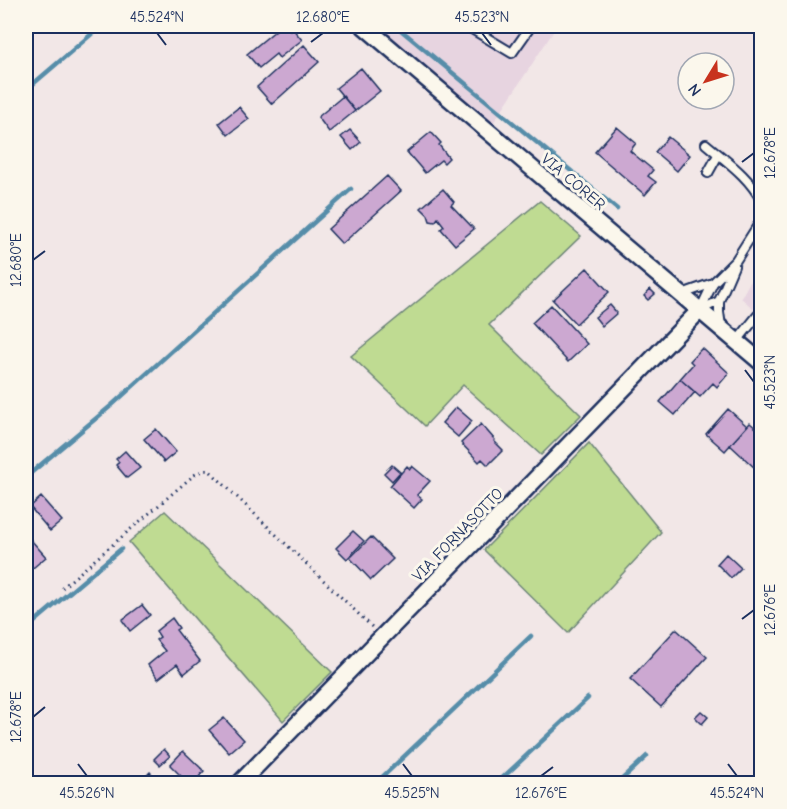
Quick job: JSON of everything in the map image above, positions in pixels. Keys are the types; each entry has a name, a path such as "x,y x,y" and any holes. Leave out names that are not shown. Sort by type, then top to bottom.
{"street":[{"name":"VIA CORER","path":"364,26 762,363"},
{"name":"VIA FORNASOTTO","path":"239,783 700,310"}],"lane":[{"path":"467,26 512,53 531,26"},
{"path":"706,144 748,181 762,202"},
{"path":"708,172 718,155"},
{"path":"722,328 719,301 736,260 762,219"},
{"path":"700,310 713,283 736,260"},
{"path":"682,294 713,283"},
{"path":"700,310 719,301"},
{"path":"737,341 758,315"}],"path":[{"path":"62,588 194,475 207,470 381,637"}],"shaded area":[{"path":"364,26 557,26 488,131"},
{"path":"761,261 761,315 741,298"}],"green space":[{"path":"540,201 581,236 489,325 581,415 541,455 463,385 425,426 351,356"},
{"path":"589,443 661,532 568,633 484,550"},
{"path":"165,511 332,672 283,721 129,542"}],"building":[{"path":"281,26 286,26 291,31 293,29 302,40 279,58 276,54 259,68 247,54"},
{"path":"304,45 319,62 272,104 257,87"},
{"path":"361,68 380,91 355,111 336,88"},
{"path":"343,96 355,111 329,132 318,117"},
{"path":"239,107 249,119 228,135 219,123"},
{"path":"617,127 636,143 630,151 653,170 648,176 656,182 645,195 595,152"},
{"path":"350,130 361,142 352,150 341,137"},
{"path":"431,132 441,143 439,145 449,158 444,163 441,160 425,173 407,152"},
{"path":"668,137 690,155 677,171 655,152"},
{"path":"387,176 401,191 342,244 328,229"},
{"path":"443,189 454,202 451,205 474,229 455,245 441,229 444,226 438,218 435,222 430,221 421,208"},
{"path":"587,268 609,292 576,324 553,300"},
{"path":"650,289 655,294 648,300 644,296"},
{"path":"551,305 587,344 568,362 532,323"},
{"path":"610,305 617,313 602,326 595,317"},
{"path":"702,348 729,373 717,387 713,383 700,397 680,379 693,364 690,361"},
{"path":"680,379 695,392 675,415 660,402"},
{"path":"456,407 472,421 458,437 442,423"},
{"path":"728,409 747,426 725,451 706,434"},
{"path":"750,423 762,433 762,463 756,469 730,445"},
{"path":"481,424 503,450 488,465 482,459 479,462 461,443"},
{"path":"156,429 176,452 164,462 144,439"},
{"path":"125,451 140,468 127,478 116,465 119,462 116,459"},
{"path":"392,465 400,472 392,481 384,473"},
{"path":"407,466 410,469 412,466 430,481 417,495 422,499 414,508 390,486"},
{"path":"41,497 62,521 50,531 30,507"},
{"path":"353,531 364,541 347,559 336,548"},
{"path":"371,537 393,559 371,580 350,558"},
{"path":"31,540 46,557 33,568 26,558 26,545"},
{"path":"726,554 741,568 731,578 717,564"},
{"path":"142,605 150,615 130,631 122,620"},
{"path":"172,618 179,628 176,630 200,661 184,674 177,664 158,679 148,665 165,651 156,640 160,637 156,631"},
{"path":"676,629 707,657 661,707 630,679"},
{"path":"701,711 708,717 702,724 695,717"},
{"path":"224,718 244,740 229,753 209,730"},
{"path":"164,749 170,756 160,765 154,759"},
{"path":"183,751 204,771 193,784 189,784 170,765"},
{"path":"150,772 161,784 138,784"}],"waterway":[{"path":"26,90 101,26"},
{"path":"396,26 617,209"},
{"path":"26,477 112,405 351,189"},
{"path":"26,629 121,549"},
{"path":"375,784 531,636"},
{"path":"496,784 588,698"},
{"path":"617,784 647,756"}]}
